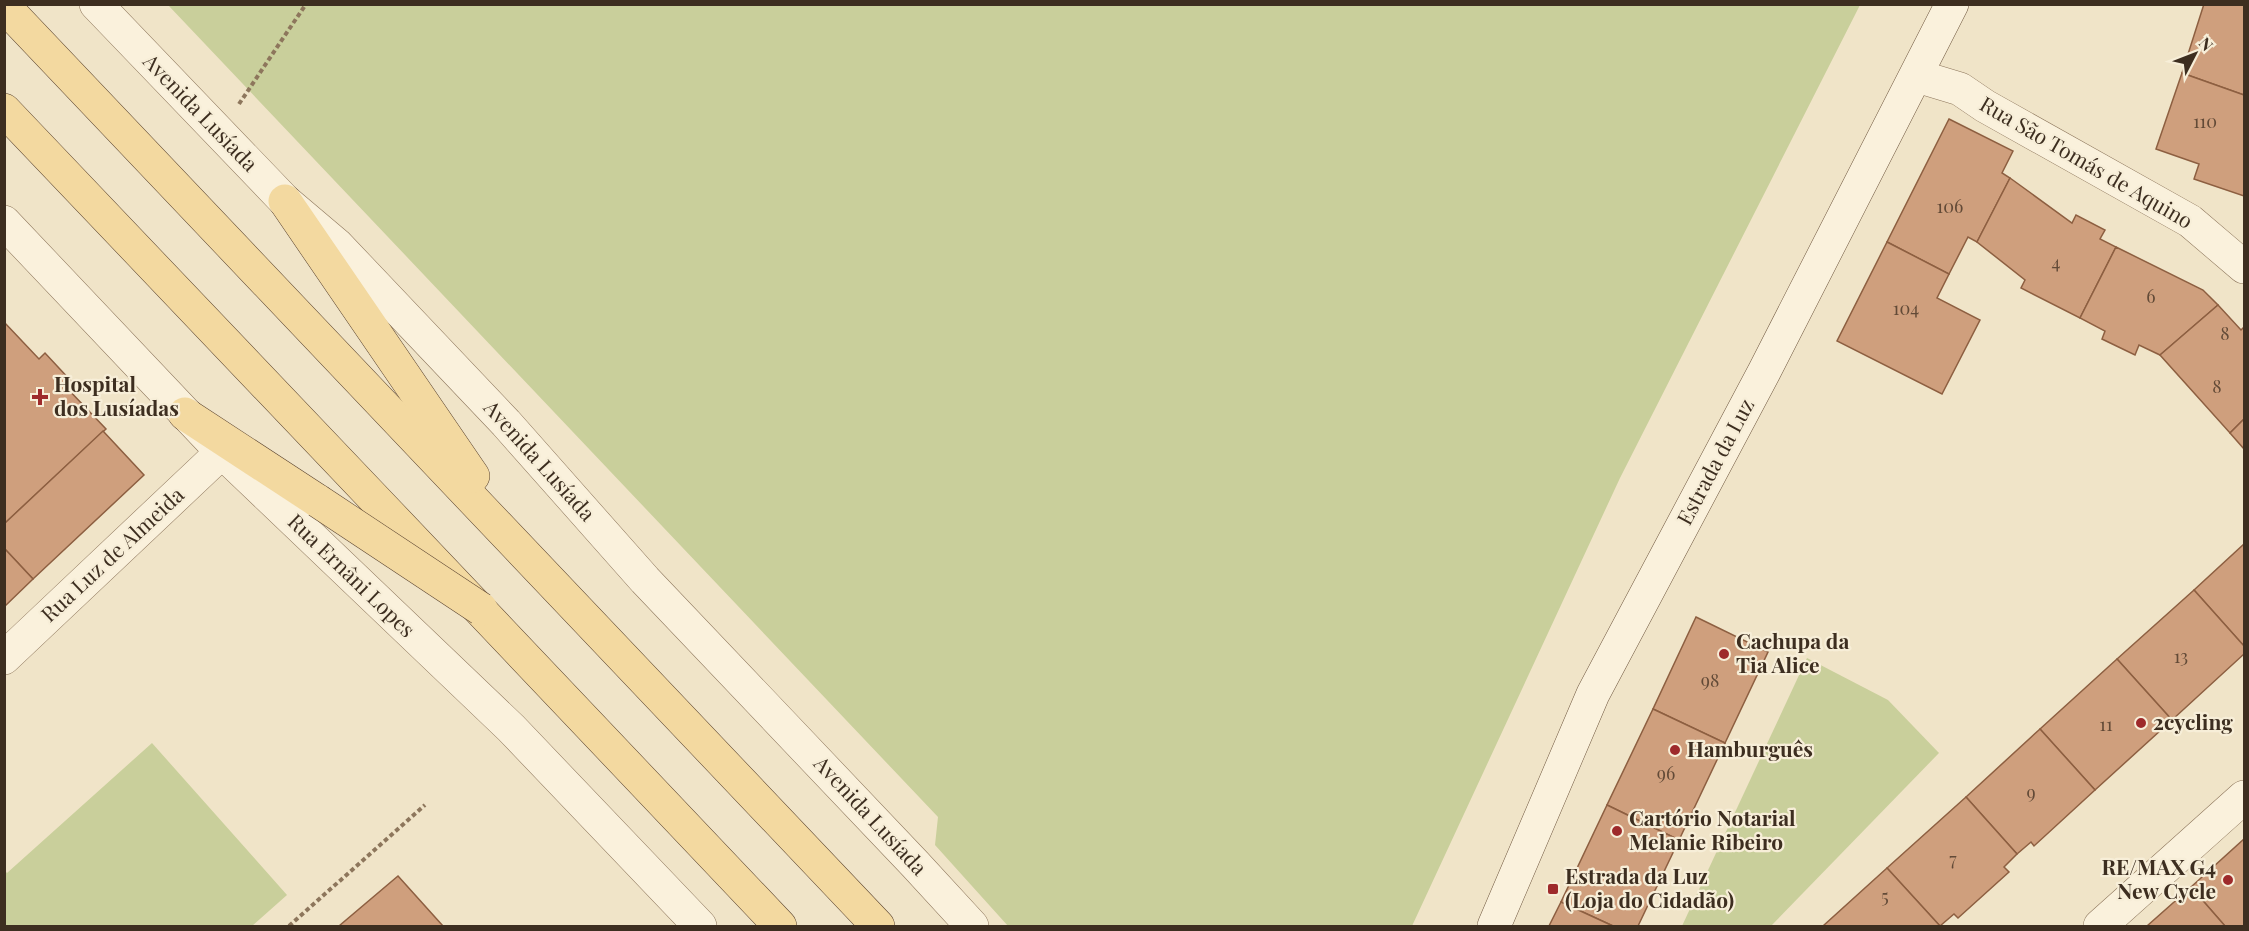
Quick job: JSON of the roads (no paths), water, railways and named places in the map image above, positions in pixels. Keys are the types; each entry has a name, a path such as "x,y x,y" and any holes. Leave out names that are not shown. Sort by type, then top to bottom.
{"main road":[{"path":"4,6 407,408 538,568 878,927"},
{"path":"4,110 481,609 780,927"},
{"path":"285,201 407,408"},
{"path":"184,414 481,609"}],"street":[{"name":"Avenida Lusíada","path":"96,4 285,201 337,245 506,423 645,579 907,855 972,927"},
{"name":"Estrada da Luz","path":"1494,927 1593,694 1769,362 1952,4"},
{"name":"Rua São Tomás de Aquino","path":"1917,76 1960,89 2190,221 2244,267"},
{"name":"Rua Ernâni Lopes","path":"4,222 184,414 511,728 700,927"},
{"name":"Rua Luz de Almeida","path":"4,658 222,452"},
{"path":"2100,927 2244,797"}],"place":[{"name":"Hospital dos Lusíadas","path":"40,397"},
{"name":"Cachupa da Tia Alice","path":"1724,654"},
{"name":"2cycling","path":"2141,723"},
{"name":"Hamburguês","path":"1675,750"},
{"name":"Cartório Notarial Melanie Ribeiro","path":"1617,831"},
{"name":"RE/MAX G4 New Cycle","path":"2228,880"},
{"name":"Estrada da Luz (Loja do Cidadão)","path":"1553,889"}]}
